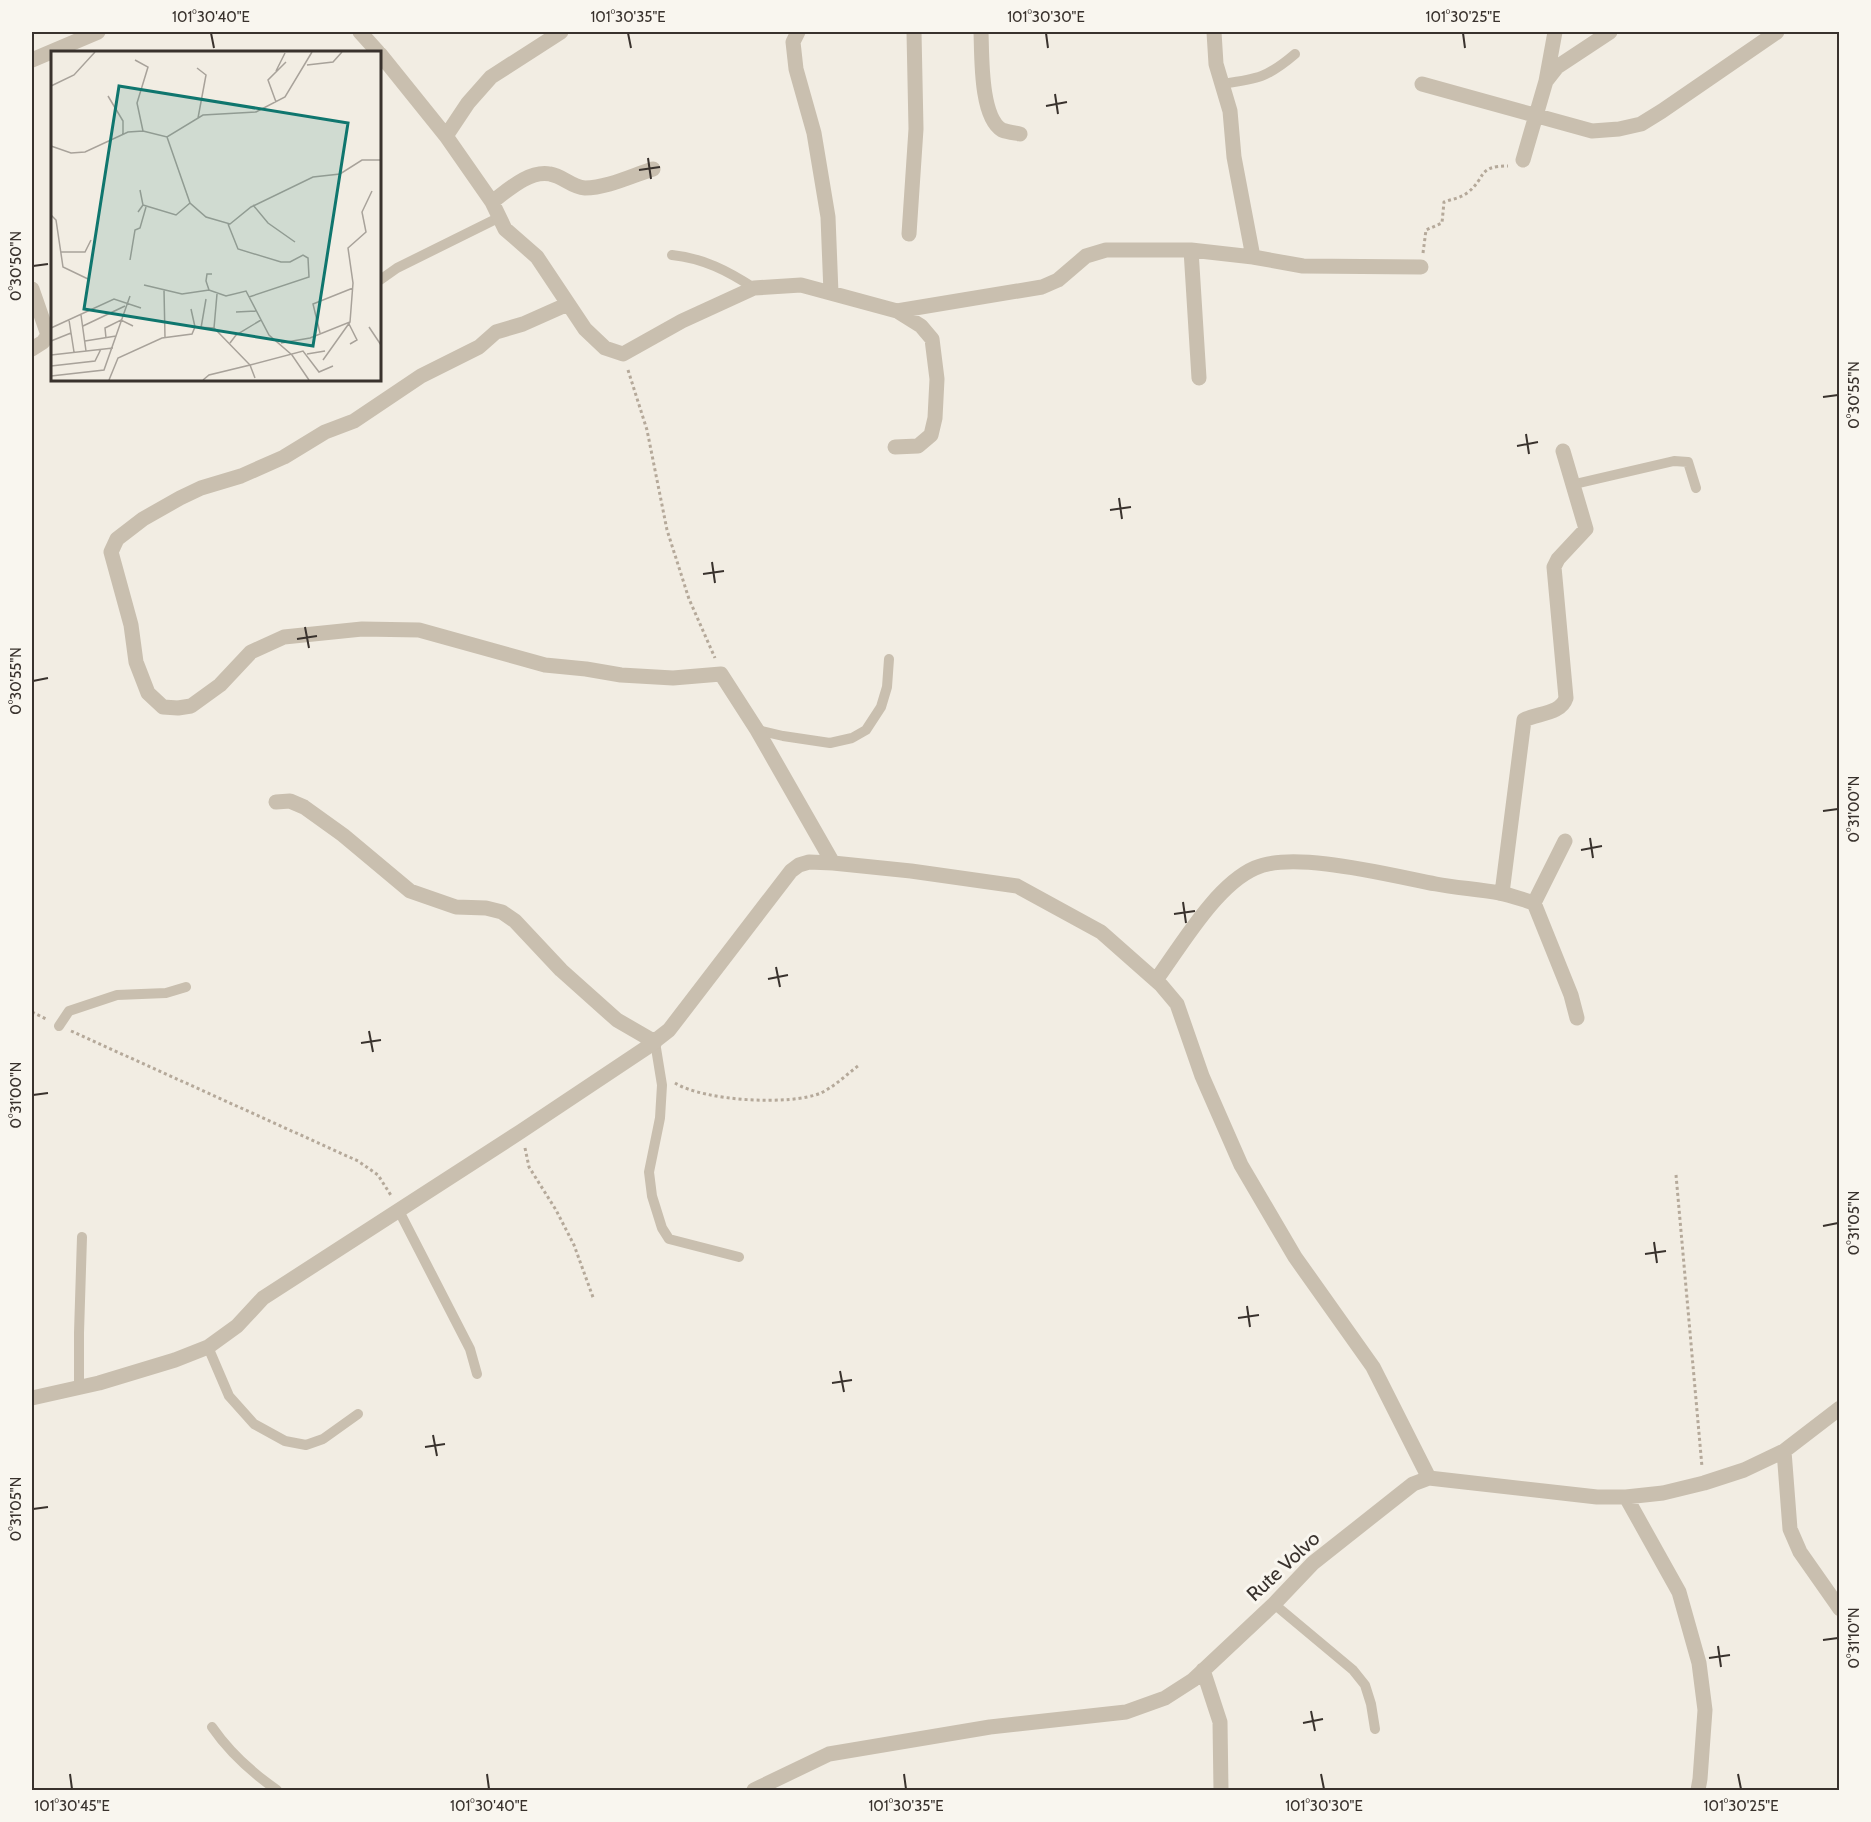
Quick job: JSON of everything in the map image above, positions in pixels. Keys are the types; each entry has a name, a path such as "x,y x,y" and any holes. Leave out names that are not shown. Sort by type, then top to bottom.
{"street":[{"path":"53,51 98,32"},
{"path":"360,32 377,51"},
{"path":"446,136 468,103 491,77 561,32"},
{"path":"798,32 793,42 796,69 814,133 828,217 831,293"},
{"path":"909,234 916,129 914,32"},
{"path":"981,32 985,90 991,117 1002,130 1020,134"},
{"path":"1214,32 1216,64 1230,111 1234,157 1253,256"},
{"path":"1523,160 1546,81 1555,32"},
{"path":"1546,81 1557,67 1610,32"},
{"path":"1422,84 1592,131 1619,129 1641,124 1777,32"},
{"path":"32,60 51,52"},
{"path":"381,55 446,136 492,202 505,228 537,257 585,328 605,348 623,354 682,321 754,288 801,285 897,311 921,326 932,339 937,379 935,418 931,435 918,446 895,447"},
{"path":"492,202 524,179 540,175 550,174 576,187 587,188 601,186 653,169"},
{"path":"897,311 1042,287 1058,280 1086,256 1106,250 1191,250 1253,256 1303,266 1421,267"},
{"path":"1191,250 1199,378"},
{"path":"32,289 48,335 43,342 32,349"},
{"path":"568,304 523,324 496,332 479,347 421,376 354,421 325,432 273,462 241,476 201,488 143,519 117,539 111,552 130,625 136,662 148,693 163,707 191,706 219,685 251,652 284,637 362,629 419,630 545,665 621,675 673,678 722,674 758,730 833,863"},
{"path":"1502,893 1524,720 1558,709 1566,698 1554,567 1565,551 1586,529 1575,484 1563,451"},
{"path":"276,802 290,801 304,807 343,834 411,891 456,907 502,912 515,921 561,970 617,1020 655,1042"},
{"path":"1565,841 1534,903 1571,995 1577,1018"},
{"path":"32,1398 175,1360 208,1347 237,1326 263,1298 655,1042 669,1030 791,871 809,862 911,871 1017,886 1101,932 1156,981 1177,1004 1202,1077 1242,1165 1295,1257 1372,1367 1429,1478 1597,1497 1663,1493 1744,1470 1784,1450 1839,1407"},
{"path":"1156,981 1233,881 1256,867 1289,862 1339,866 1438,885 1502,893 1534,903"},
{"path":"1784,1450 1791,1529 1800,1552 1839,1610"},
{"name":"Rute Volvo","path":"754,1791 829,1754 990,1727 1126,1712 1165,1698 1193,1680 1274,1604 1313,1563 1413,1484 1429,1478"},
{"path":"1626,1497 1679,1592 1699,1663 1705,1710 1698,1791"},
{"path":"1203,1670 1220,1722 1221,1791"}],"lane":[{"path":"1222,84 1259,79 1281,66 1295,54"},
{"path":"381,279 407,263 500,217"},
{"path":"672,255 694,257 728,271 754,288"},
{"path":"1575,484 1674,461 1688,462 1696,488"},
{"path":"758,730 830,743 852,738 866,730 881,708 887,687 890,659"},
{"path":"59,1026 69,1011 117,995 166,993 186,987"},
{"path":"655,1042 662,1085 660,1118 649,1172 652,1196 662,1228 669,1239 739,1257"},
{"path":"398,1209 470,1349 477,1374"},
{"path":"79,1387 82,1237"},
{"path":"208,1347 229,1396 254,1424 285,1441 306,1445 322,1439 358,1414"},
{"path":"1274,1604 1353,1670 1365,1685 1375,1729"},
{"path":"212,1727 225,1746 254,1774 277,1791"}],"path":[{"path":"1421,267 1426,230 1442,223 1444,202 1468,193 1486,170 1494,166 1514,166 1523,160"},
{"path":"623,354 648,430 667,530 689,599 722,674"},
{"path":"32,1012 358,1161 378,1175 398,1209"},
{"path":"661,1075 680,1086 696,1091 762,1101 819,1094 836,1084 858,1065"},
{"path":"520,1132 529,1167 556,1210 574,1245 594,1300"},
{"path":"1676,1175 1704,1483"}]}
